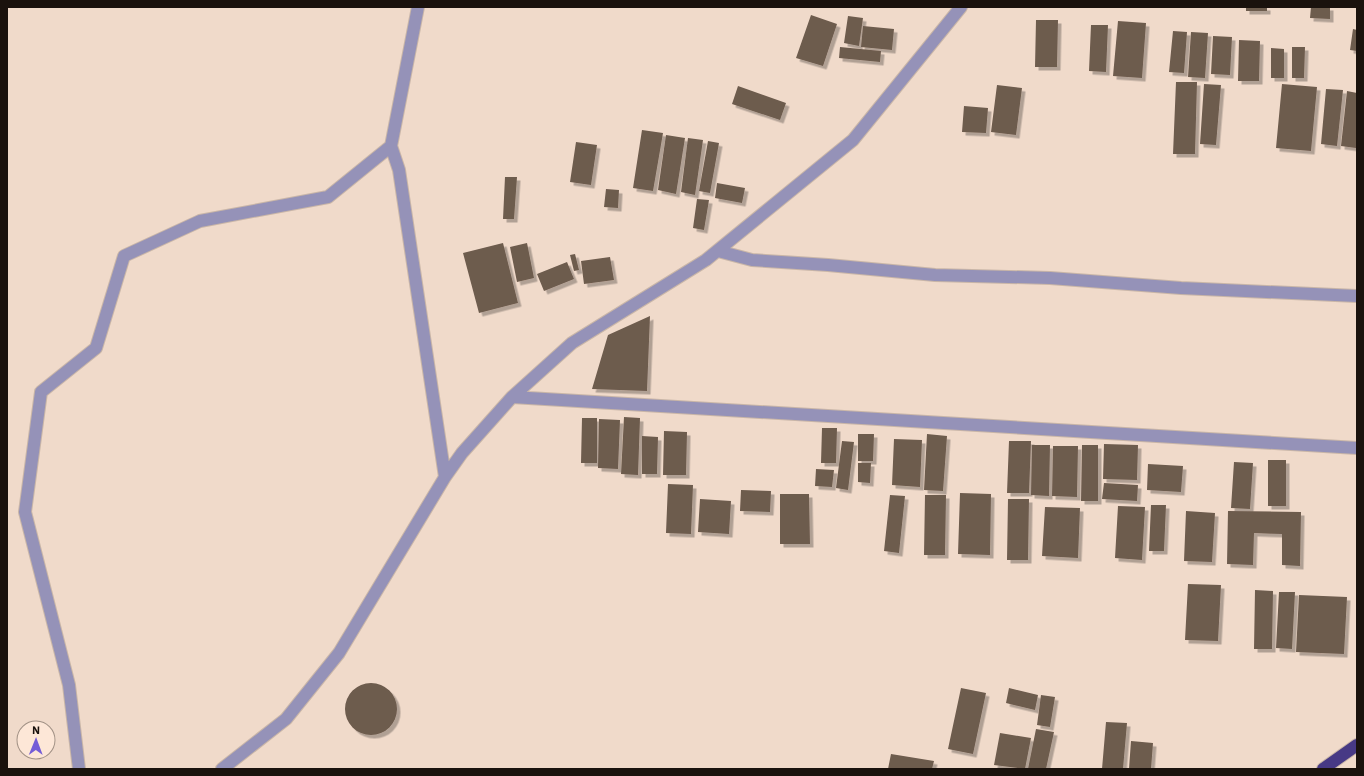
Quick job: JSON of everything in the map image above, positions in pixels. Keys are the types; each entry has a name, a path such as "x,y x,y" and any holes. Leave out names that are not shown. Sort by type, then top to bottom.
{"highway":[{"path":"1322,769 1357,745"}],"street":[{"path":"418,7 391,146 399,170 445,476"},
{"path":"222,769 286,719 338,653 445,476 462,453 512,397 572,343 706,260 718,251 853,140 961,7"},
{"path":"79,769 69,685 25,512 41,392 96,348 124,256 200,221 328,197 391,146"},
{"path":"718,251 752,260 828,265 935,275 1050,278 1181,288 1357,296"},
{"path":"512,397 1357,448"}],"building":[{"path":"1246,7 1267,7 1267,11 1246,11"},
{"path":"1311,7 1330,7 1330,19 1310,18"},
{"path":"811,15 837,24 823,66 796,58"},
{"path":"848,16 863,18 859,46 844,43"},
{"path":"1036,20 1058,20 1057,67 1035,67"},
{"path":"1118,21 1146,23 1142,78 1113,76"},
{"path":"1091,25 1108,25 1106,72 1089,71"},
{"path":"863,26 894,29 892,50 861,47"},
{"path":"1353,29 1357,30 1357,51 1350,50"},
{"path":"1173,31 1187,32 1184,73 1169,72"},
{"path":"1191,32 1208,33 1205,78 1188,77"},
{"path":"1213,36 1232,37 1230,75 1211,74"},
{"path":"1239,40 1260,41 1259,81 1238,81"},
{"path":"840,47 881,51 880,62 839,58"},
{"path":"1292,47 1305,47 1304,78 1292,78"},
{"path":"1271,48 1284,49 1284,78 1271,78"},
{"path":"1176,82 1197,82 1195,154 1173,154"},
{"path":"1204,84 1221,85 1216,145 1200,144"},
{"path":"1282,84 1317,87 1311,151 1276,148"},
{"path":"997,85 1022,88 1016,135 991,132"},
{"path":"738,86 786,103 780,120 732,104"},
{"path":"1326,89 1343,90 1337,146 1321,144"},
{"path":"1347,91 1357,93 1356,148 1341,146"},
{"path":"964,106 988,108 986,133 962,132"},
{"path":"642,130 663,133 653,191 633,188"},
{"path":"666,135 685,138 676,194 658,190"},
{"path":"688,138 703,140 695,195 681,192"},
{"path":"708,141 719,143 710,193 699,191"},
{"path":"576,142 597,145 591,185 570,182"},
{"path":"505,177 517,177 514,219 503,219"},
{"path":"717,183 745,188 742,203 715,198"},
{"path":"606,189 619,190 618,208 604,207"},
{"path":"697,199 709,200 704,230 693,228"},
{"path":"503,243 518,303 479,313 463,253"},
{"path":"527,243 534,278 517,282 510,247"},
{"path":"575,254 579,270 574,271 570,255"},
{"path":"610,257 614,280 584,284 581,261"},
{"path":"567,262 574,279 544,291 537,274"},
{"path":"650,316 647,391 592,389 608,335"},
{"path":"624,417 640,418 638,475 621,474"},
{"path":"582,418 597,418 597,463 581,463"},
{"path":"599,419 620,420 618,469 598,468"},
{"path":"822,428 837,428 836,463 821,463"},
{"path":"664,431 687,432 686,475 663,475"},
{"path":"858,434 874,434 873,461 858,461"},
{"path":"927,434 947,436 943,491 924,490"},
{"path":"642,436 658,437 657,474 642,474"},
{"path":"894,439 922,440 920,487 892,485"},
{"path":"842,441 854,442 848,490 836,488"},
{"path":"1009,441 1031,441 1029,493 1007,493"},
{"path":"1104,444 1138,445 1137,480 1103,479"},
{"path":"1032,445 1050,445 1049,496 1031,495"},
{"path":"1082,445 1098,445 1098,501 1081,501"},
{"path":"1053,446 1078,446 1077,497 1052,496"},
{"path":"1268,460 1286,460 1286,506 1268,506"},
{"path":"1234,462 1253,463 1250,509 1231,508"},
{"path":"858,463 871,463 870,483 858,482"},
{"path":"1148,464 1183,466 1181,492 1147,490"},
{"path":"816,469 834,470 832,487 815,486"},
{"path":"1104,483 1138,485 1137,501 1102,499"},
{"path":"668,484 693,485 691,534 666,533"},
{"path":"741,490 771,491 770,512 740,511"},
{"path":"960,493 991,494 990,555 958,554"},
{"path":"780,494 809,494 810,544 780,544"},
{"path":"890,495 905,496 899,553 884,551"},
{"path":"925,495 946,495 945,555 924,555"},
{"path":"700,499 731,501 729,534 698,532"},
{"path":"1008,499 1029,499 1028,560 1007,560"},
{"path":"1151,505 1166,505 1164,551 1149,551"},
{"path":"1118,506 1145,507 1142,560 1115,558"},
{"path":"1045,507 1080,508 1078,558 1042,556"},
{"path":"1186,511 1215,513 1212,562 1184,561"},
{"path":"1228,511 1301,512 1300,566 1282,565 1282,534 1254,533 1253,565 1227,564"},
{"path":"1188,584 1221,585 1218,641 1185,640"},
{"path":"1255,590 1273,591 1272,649 1254,649"},
{"path":"1279,592 1295,592 1292,649 1276,648"},
{"path":"1299,595 1347,597 1344,654 1296,652"},
{"path":"371,683 381,685 389,691 395,699 397,709 395,719 389,727 381,733 371,735 361,733 353,727 347,719 345,709 347,699 353,691 361,685"},
{"path":"961,688 986,693 973,754 948,749"},
{"path":"1009,688 1038,695 1035,710 1006,703"},
{"path":"1041,695 1055,697 1050,727 1037,725"},
{"path":"1106,722 1127,723 1123,769 1102,769"},
{"path":"1036,729 1054,732 1046,769 1028,769"},
{"path":"1000,733 1031,738 1025,769 994,765"},
{"path":"1131,741 1153,743 1151,769 1129,769"},
{"path":"891,754 934,761 932,769 888,769"}]}
